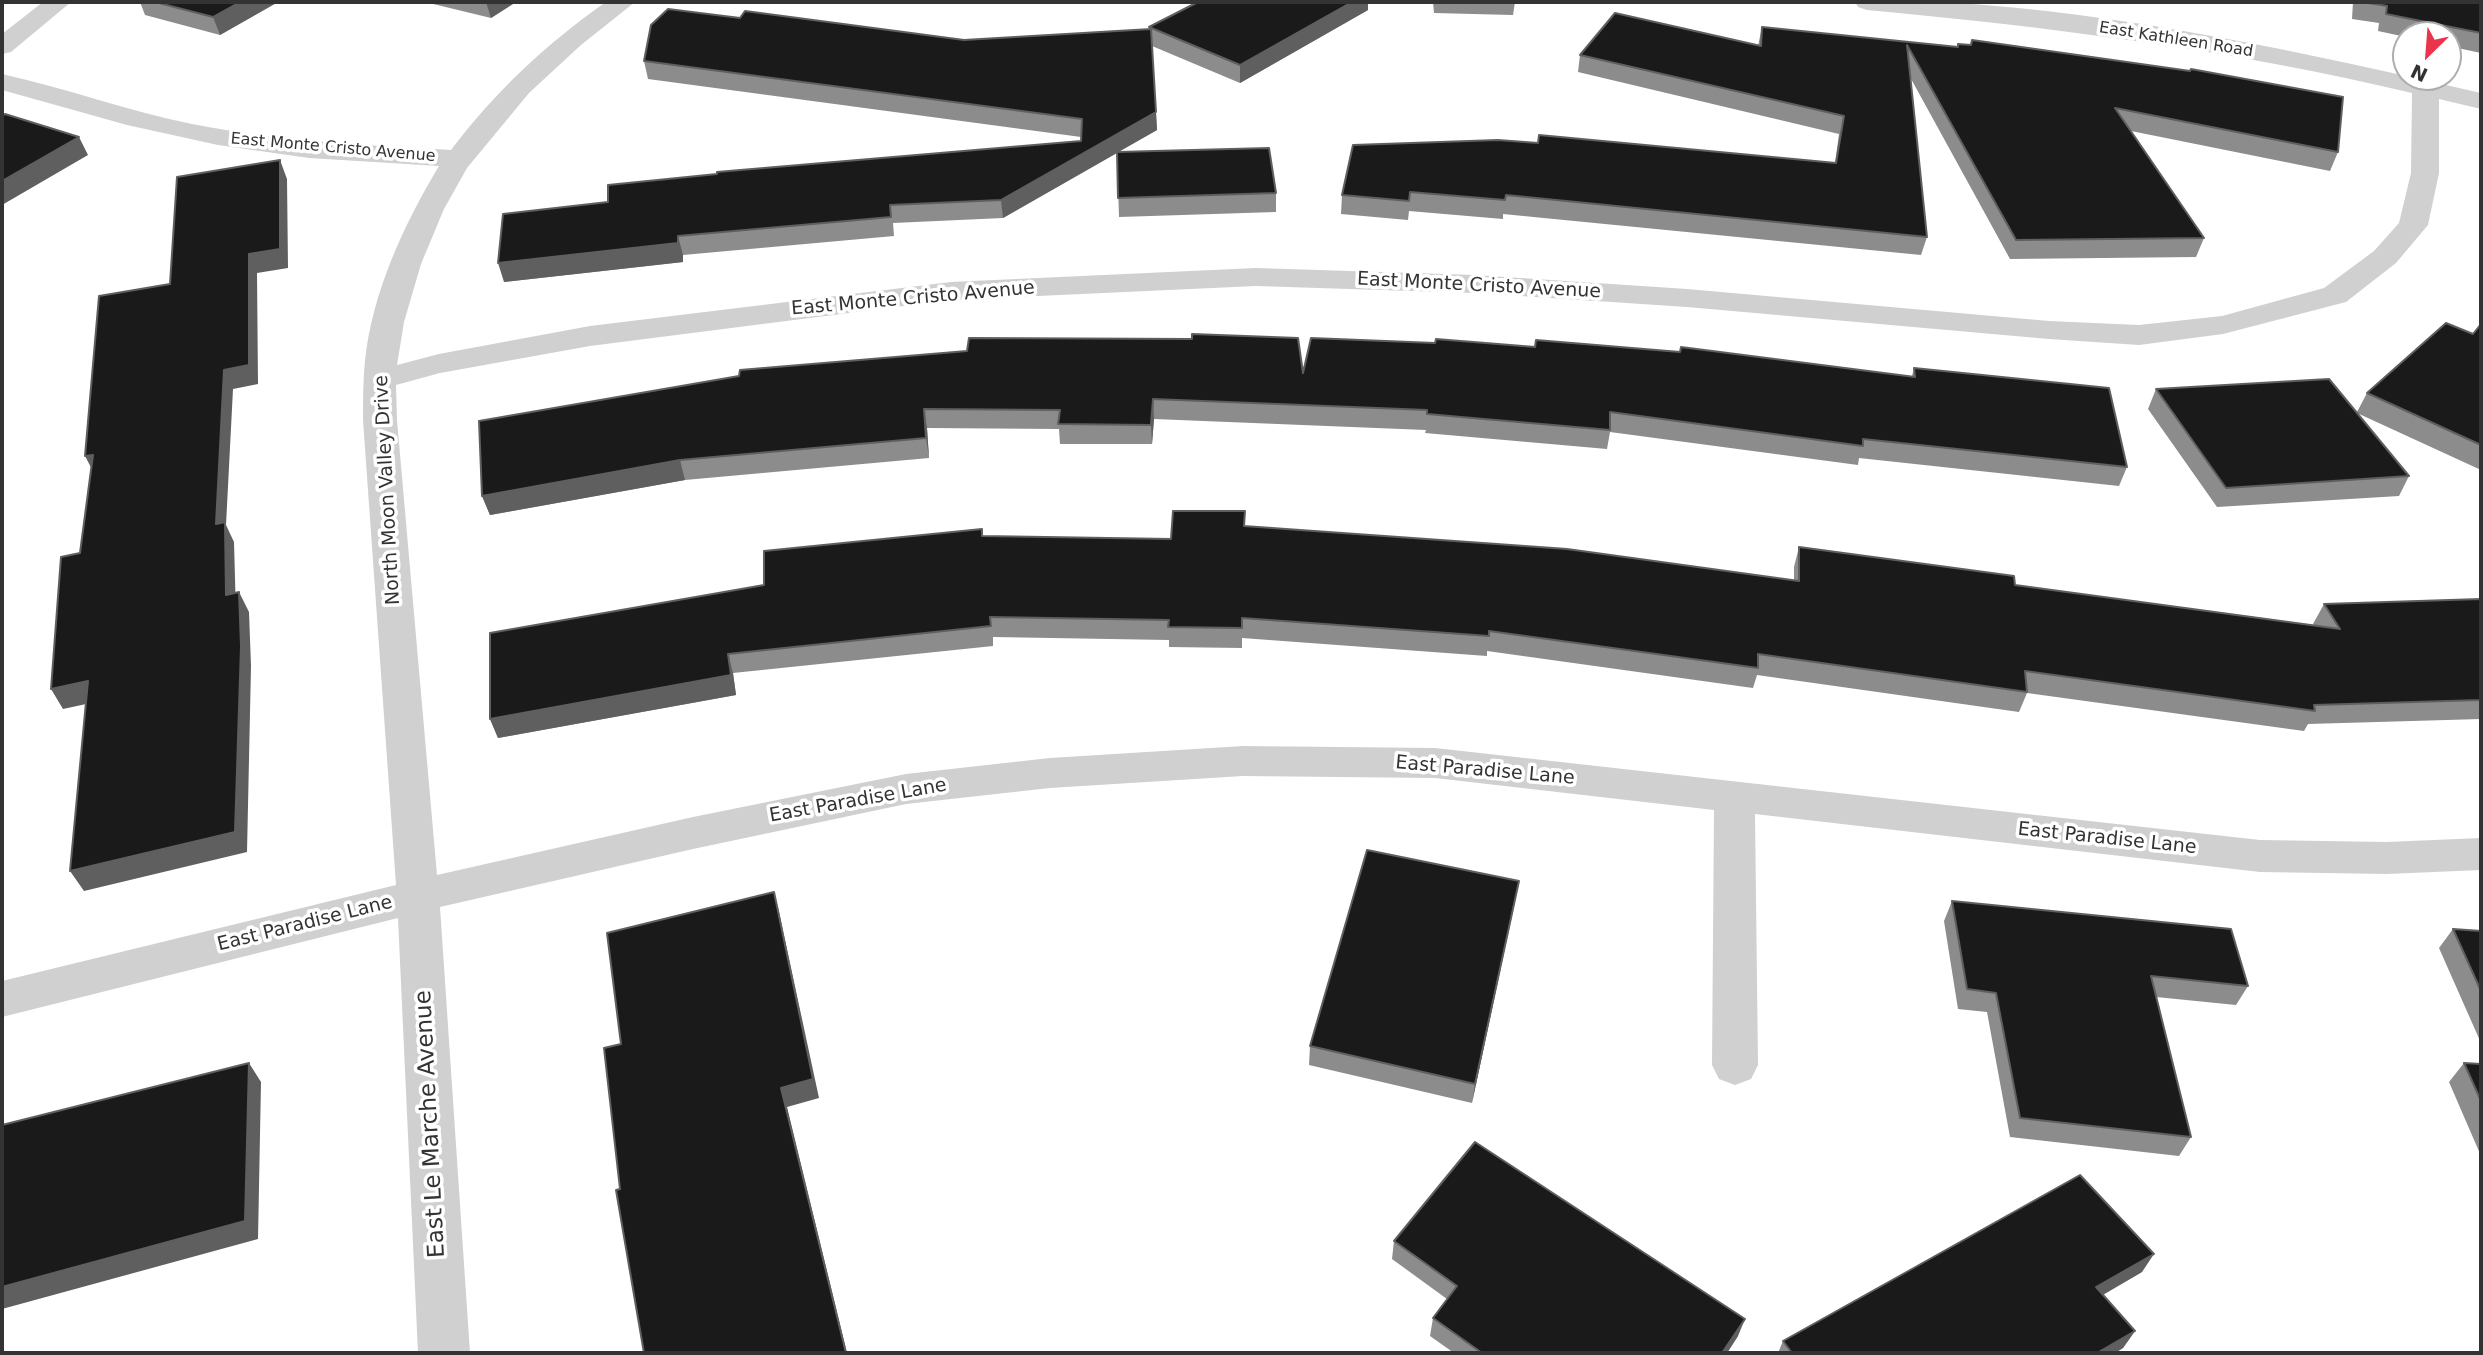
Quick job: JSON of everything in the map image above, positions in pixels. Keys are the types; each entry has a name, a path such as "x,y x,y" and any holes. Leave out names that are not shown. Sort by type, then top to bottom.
{"street":[{"path":"2,46 58,2"},
{"name":"North Moon Valley Drive","path":"418,896 380,420 383,342 407,259 439,190 476,136 543,65 592,23 622,2"},
{"name":"East Kathleen Road","path":"1867,2 2009,15 2158,36 2294,59 2392,81"},
{"name":"East Monte Cristo Avenue","path":"2,82 160,126 221,138 310,149 461,159"},
{"name":"East Monte Cristo Avenue","path":"380,379 439,364 590,336 744,315 951,291 1256,277 1555,289 2140,335 2223,325 2335,295 2385,257 2413,225 2425,173 2425,91"},
{"name":"East Kathleen Road","path":"2438,91 2481,101"},
{"name":"East Paradise Lane","path":"2,999 418,896 693,832 906,789 1050,773 1243,761 1435,763 2260,856 2387,858 2481,854"},
{"path":"1734,795 1735,1065"},
{"name":"East Le Marche Avenue","path":"418,896 444,1353"}],"building":[{"path":"155,2 240,2 213,17"},
{"path":"1198,2 1352,2 1240,65 1149,27"},
{"path":"2362,2 2481,2 2481,33 2462,29 2462,21 2421,21 2386,14 2387,6"},
{"path":"668,9 740,18 745,11 964,40 1151,29 1156,112 1001,200 890,205 891,217 678,236 678,243 498,263 503,214 608,202 608,185 717,172 1081,141 1082,119 644,61 651,25"},
{"path":"1615,13 1761,46 1762,27 1958,47 1958,44 1971,45 1972,40 2190,71 2191,69 2343,97 2338,152 2115,108 2204,238 2016,240 1907,45 1927,237 1506,195 1505,200 1410,192 1409,201 1342,195 1353,145 1498,140 1538,143 1539,135 1836,163 1844,116 1580,55"},
{"path":"5,114 79,137 2,181 2,116"},
{"path":"1269,148 1276,193 1118,198 1117,152"},
{"path":"280,160 280,249 249,254 249,365 224,370 216,524 225,522 226,595 239,592 241,646 235,832 70,871 88,681 51,689 61,557 80,553 93,455 85,456 99,296 170,284 177,177"},
{"path":"2446,323 2473,334 2481,324 2481,445 2367,393"},
{"path":"1192,334 1298,338 1303,373 1311,338 1435,343 1436,339 1535,347 1536,340 1680,352 1681,347 1915,377 1914,368 2109,388 2127,467 1863,439 1863,446 1610,412 1610,430 1427,414 1427,410 1153,399 1151,425 1058,424 1060,410 924,409 926,438 680,460 482,496 479,421 739,376 740,370 967,351 969,338 1192,339"},
{"path":"2329,379 2409,476 2226,488 2156,389"},
{"path":"1173,511 1245,511 1244,526 1567,549 1799,581 1799,547 2014,576 2015,585 2340,629 2324,604 2481,599 2481,700 2314,705 2315,711 2025,671 2027,692 1758,654 1758,668 1489,631 1489,636 1242,618 1242,628 1168,627 1169,620 990,617 991,626 728,654 731,675 490,719 490,633 764,585 764,551 982,529 982,536 1171,539"},
{"path":"1367,850 1519,881 1475,1084 1310,1046"},
{"path":"774,892 813,1079 781,1088 846,1353 644,1353 616,1190 620,1189 604,1048 621,1044 607,933"},
{"path":"1952,901 2231,929 2248,986 2151,976 2191,1137 2020,1118 1996,993 1967,989"},
{"path":"2453,929 2481,931 2481,991"},
{"path":"249,1063 245,1221 2,1287 2,1125"},
{"path":"2464,1063 2481,1064 2481,1101"},
{"path":"1475,1142 1745,1319 1722,1353 1482,1353 1433,1318 1457,1286 1394,1241"},
{"path":"2080,1175 2154,1254 2096,1287 2135,1331 2097,1353 1792,1353 1783,1341"}]}
